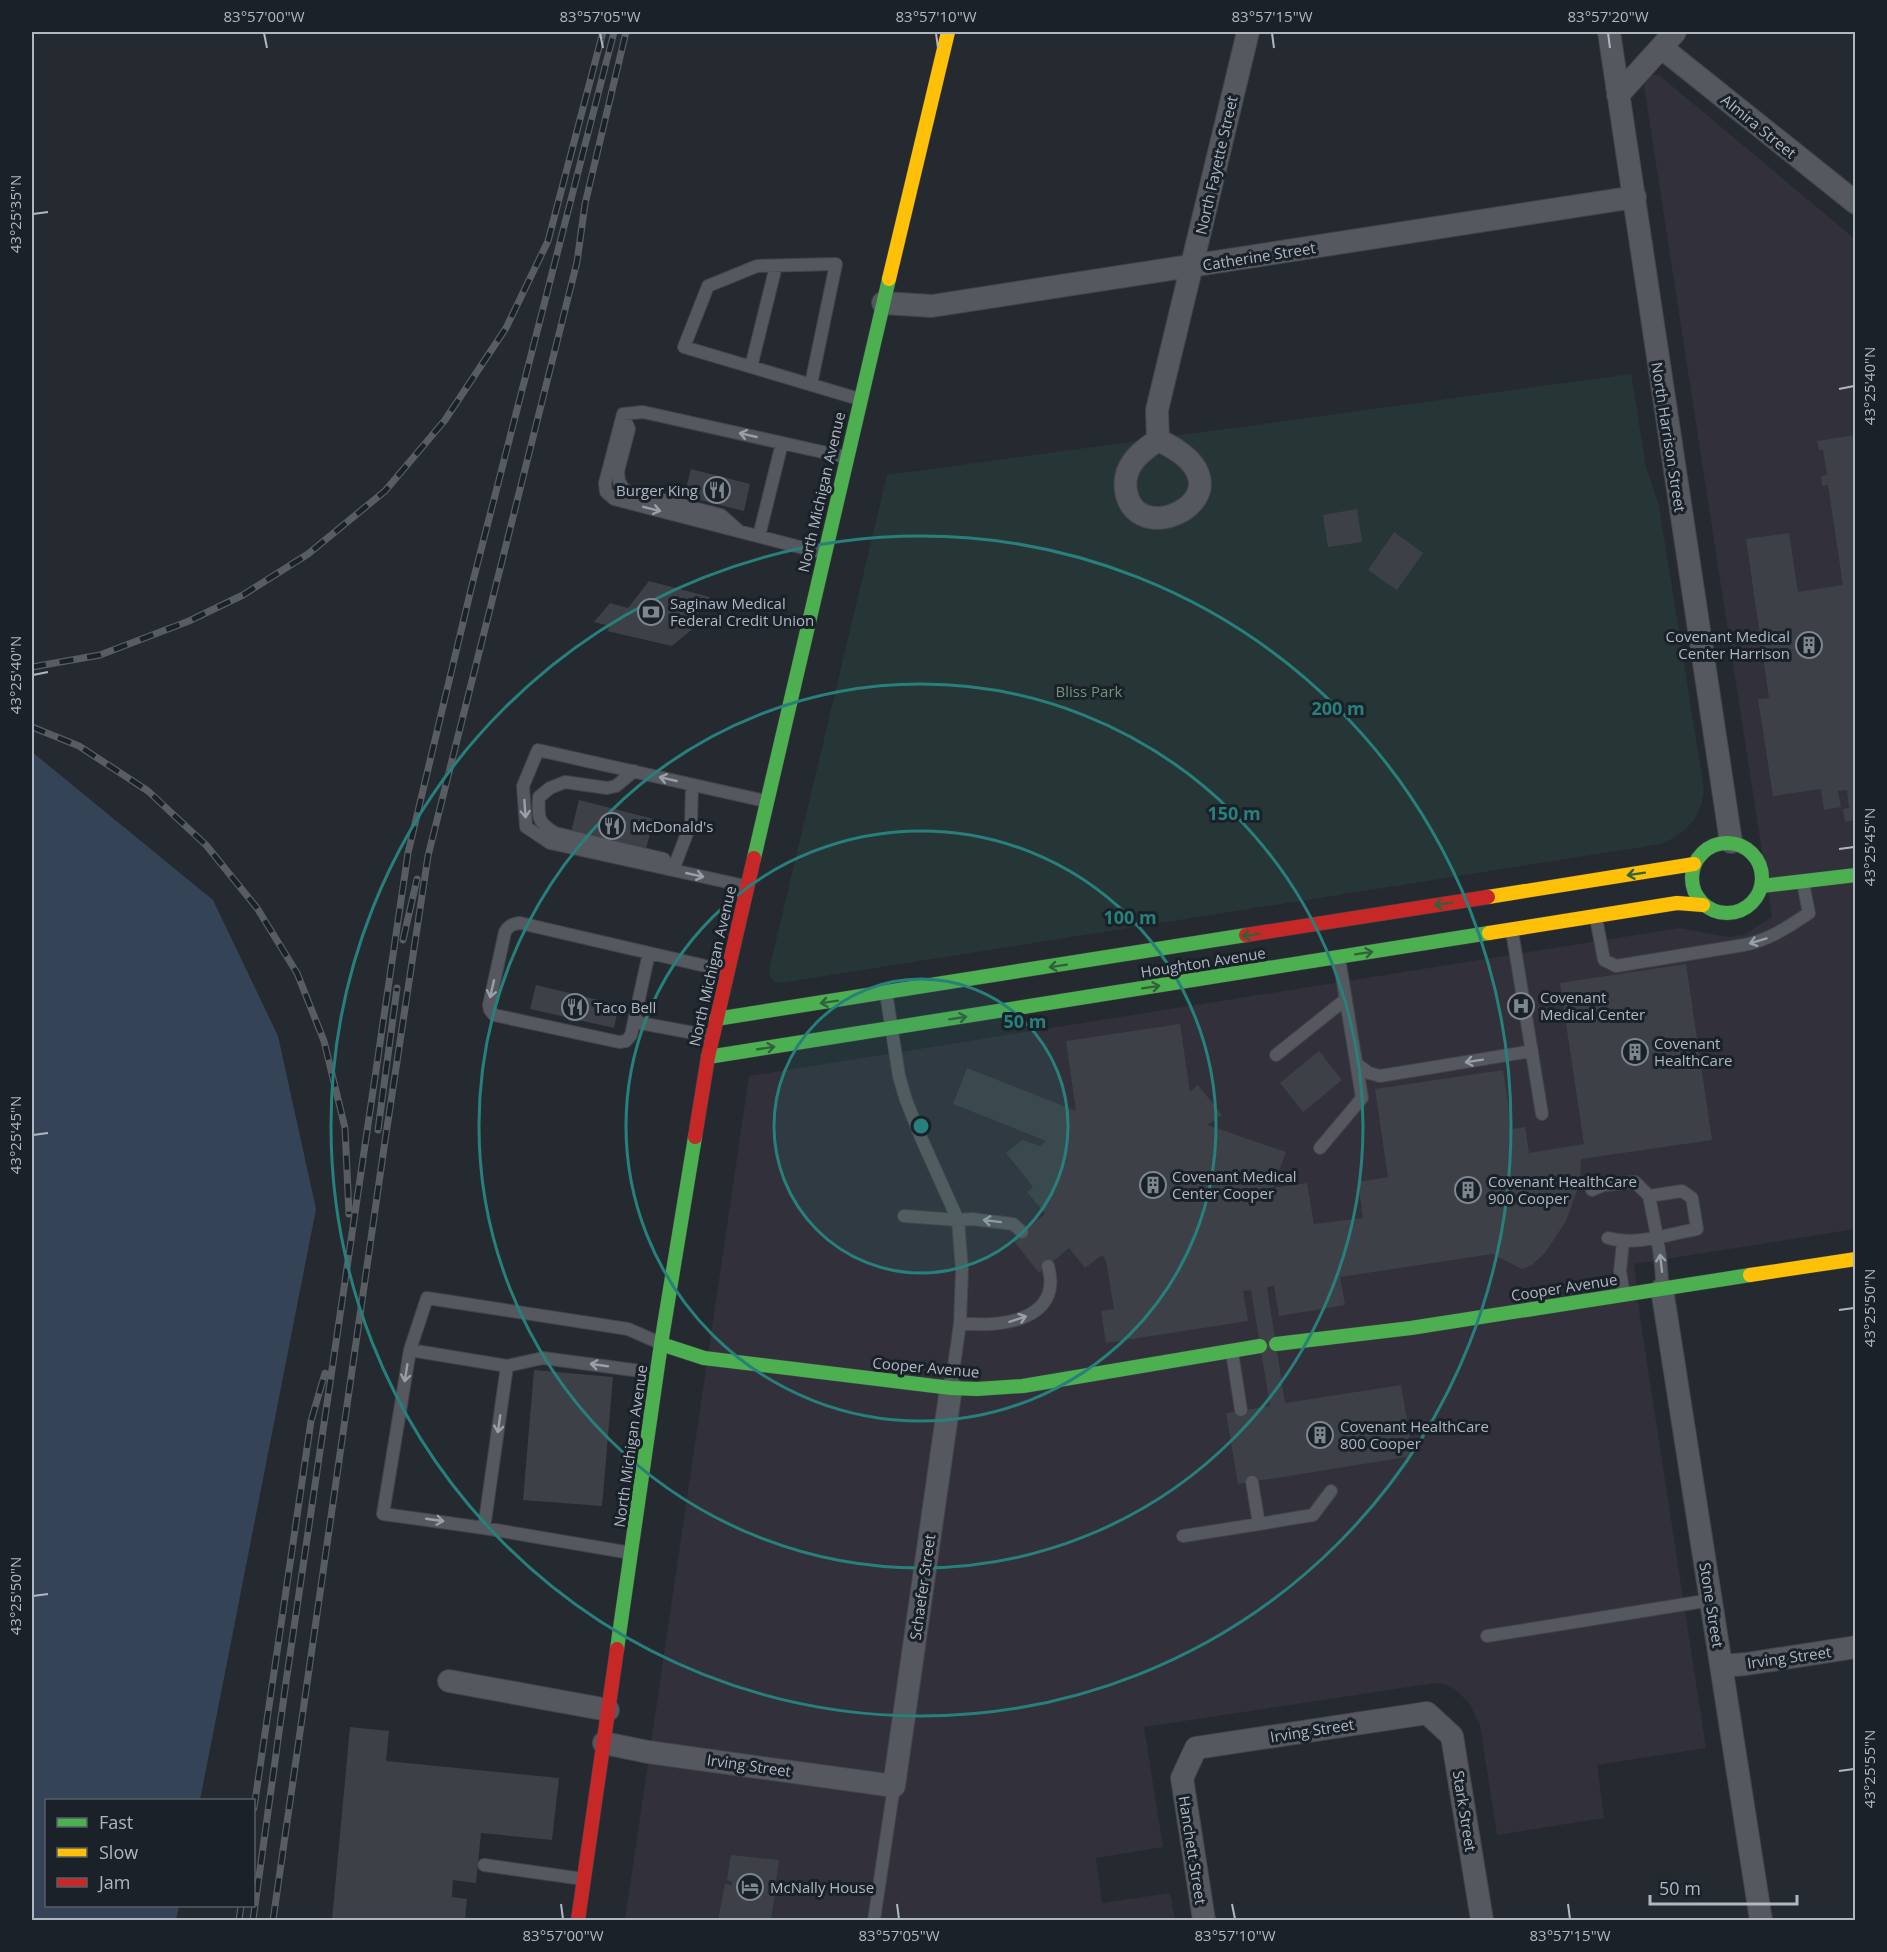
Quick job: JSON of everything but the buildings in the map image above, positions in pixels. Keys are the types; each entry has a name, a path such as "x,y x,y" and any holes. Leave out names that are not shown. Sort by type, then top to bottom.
{"street":[{"name":"North Michigan Avenue","path":"578,1920 661,1344 712,1036 846,457 948,32"},
{"name":"North Fayette Street","path":"1158,440 1157,411 1248,32"},
{"name":"North Harrison Street","path":"1609,32 1731,842"},
{"path":"1618,95 1669,40"},
{"name":"Almira Street","path":"1669,40 1856,203"},
{"name":"Catherine Street","path":"883,303 932,306 1635,197"},
{"path":"1731,842 1740,844 1751,852 1760,869 1762,886 1760,894 1744,909 1732,913 1717,912 1703,905 1694,893 1691,879 1694,864 1714,845 1731,842"},
{"name":"Houghton Avenue","path":"716,1019 1694,864"},
{"path":"1762,886 1856,875"},
{"name":"Houghton Avenue","path":"708,1057 1677,903 1703,905"},
{"name":"Cooper Avenue","path":"1276,1344 1411,1328 1856,1259"},
{"name":"Stone Street","path":"1662,1289 1761,1920"},
{"name":"Cooper Avenue","path":"661,1344 704,1358 951,1388 978,1389 1023,1386 1260,1346"},
{"name":"Schaefer Street","path":"894,1786 951,1388"},
{"name":"Irving Street","path":"1722,1666 1856,1647"},
{"path":"448,1682 608,1710"},
{"name":"Irving Street","path":"1196,1748 1427,1713"},
{"name":"Stark Street","path":"1427,1713 1452,1736 1482,1920"},
{"name":"Irving Street","path":"604,1743 648,1752 894,1786"},
{"name":"Hanchett Street","path":"1196,1748 1182,1778 1204,1920"}],"lane":[{"path":"811,384 836,264 757,266 708,286 684,347 860,399"},
{"path":"751,367 776,266"},
{"path":"824,553 614,499 606,492 605,483 623,414 644,412 846,457"},
{"path":"759,536 782,443"},
{"path":"747,886 550,843 526,827 523,786 538,750 766,801"},
{"path":"634,771 615,786 607,788 565,782 550,788 539,797 538,817 544,826 555,833 664,860 671,870"},
{"path":"671,870 691,823 692,785"},
{"path":"1596,916 1604,960 1616,966 1760,941 1809,913 1803,882"},
{"path":"649,953 635,1022 631,1035 626,1041 619,1042 494,1015 490,1010 489,1005 505,932 511,925 520,923 727,971"},
{"path":"1512,930 1542,1114"},
{"path":"1320,1148 1362,1098 1339,957"},
{"path":"886,993 899,1076 906,1100 958,1220 962,1270 960,1323 951,1388"},
{"path":"1276,1055 1346,999"},
{"path":"635,1022 712,1036"},
{"path":"1357,1064 1369,1073 1380,1076 1532,1051"},
{"path":"1592,1190 1604,1185 1635,1182 1649,1196 1662,1265 1662,1289"},
{"path":"1608,1238 1623,1242 1697,1229 1692,1198 1682,1191 1649,1196"},
{"path":"904,1216 972,1219 1013,1224 1022,1232"},
{"path":"1623,1242 1620,1271 1624,1295"},
{"path":"960,1323 982,1326 1014,1322 1033,1314 1049,1290 1051,1276 1048,1266"},
{"path":"631,1553 484,1528 383,1514 410,1350 427,1298 628,1329 661,1344"},
{"path":"410,1350 507,1366 543,1358 657,1373"},
{"path":"1232,1351 1241,1410"},
{"path":"484,1528 507,1366"},
{"path":"1252,1482 1259,1524"},
{"path":"1183,1536 1313,1515 1331,1491"},
{"path":"1487,1636 1711,1600"},
{"path":"874,1920 894,1786"},
{"path":"484,1865 584,1879"}],"shaded area":[{"name":"Covenant Medical Center","path":"1652,75 1659,75 1856,240 1855,1229 1634,1264 1640,1317 1706,1748 1597,1765 1604,1818 1497,1835 1480,1725 1469,1703 1446,1684 1435,1683 1144,1727 1163,1847 1096,1858 1102,1903 1170,1893 1175,1920 625,1920 749,1076 1680,928 1728,937 1744,935 1772,917 1644,86 1646,79"}],"green space":[{"name":"Bliss Park","path":"1631,374 1646,467 1659,506 1704,790 1696,816 1678,835 1661,844 780,983 772,979 769,970 887,475"}],"water":[{"path":"32,752 213,900 278,1036 316,1209 200,1799 45,1799 45,1907 179,1907 176,1920 32,1920"}],"railway":[{"path":"32,667 100,655 189,621 243,595 308,554 385,491 445,420 506,328 548,241 603,32"},
{"path":"255,1906 408,853 472,585 614,32"},
{"path":"273,1920 428,856 577,262 585,204 626,32"},
{"path":"32,727 79,746 148,791 206,845 257,908 297,973 324,1041 345,1128 349,1214"},
{"path":"403,940 417,879"},
{"path":"378,1130 397,988"},
{"path":"255,1801 311,1421 325,1373"},
{"path":"239,1920 241,1907"},
{"path":"253,1920 255,1907"}],"traffic: fast":[{"path":"754,858 889,279"},
{"path":"1727,843 1740,846 1752,853 1759,865 1762,878 1759,891 1752,903 1740,910 1727,913 1714,910 1702,903 1695,891 1692,878 1695,865 1702,853 1714,846 1727,843"},
{"path":"1762,886 1856,875"},
{"path":"708,1057 1489,933"},
{"path":"716,1019 1246,935"},
{"path":"617,1649 661,1344 695,1137"},
{"path":"1276,1344 1411,1328 1750,1275"},
{"path":"661,1344 704,1358 951,1388 977,1389 1023,1386 1260,1346"}],"traffic: slow":[{"path":"889,279 948,32"},
{"path":"1488,897 1694,864"},
{"path":"1489,933 1677,903 1703,905"},
{"path":"1750,1275 1856,1259"}],"traffic: jam":[{"path":"695,1137 708,1057 754,858"},
{"path":"1246,935 1488,897"},
{"path":"578,1920 617,1649"}],"place":[{"name":"Burger King","path":"717,490"},
{"name":"Saginaw Medical Federal Credit Union","path":"651,612"},
{"name":"Covenant Medical Center Harrison","path":"1809,645"},
{"name":"McDonald's","path":"612,826"},
{"name":"Covenant Medical Center","path":"1521,1006"},
{"name":"Taco Bell","path":"575,1007"},
{"name":"Covenant HealthCare","path":"1635,1052"},
{"name":"Covenant Medical Center Cooper","path":"1153,1185"},
{"name":"Covenant HealthCare 900 Cooper","path":"1468,1190"},
{"name":"Covenant HealthCare 800 Cooper","path":"1320,1435"},
{"name":"McNally House","path":"750,1887"}]}
